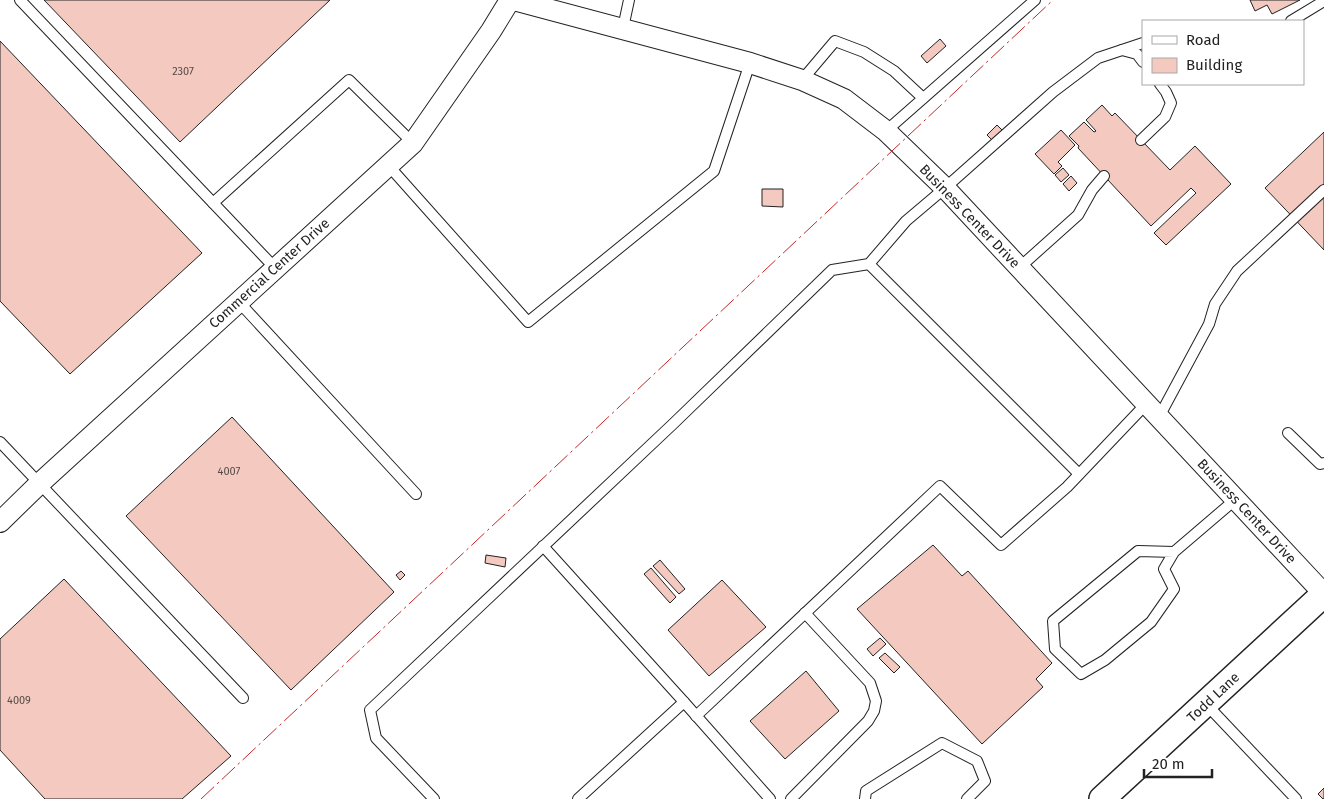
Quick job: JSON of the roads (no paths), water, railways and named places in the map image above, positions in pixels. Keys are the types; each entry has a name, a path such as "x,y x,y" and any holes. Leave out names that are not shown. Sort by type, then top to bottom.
{"street":[{"name":"Business Center Drive","path":"512,0 750,62 802,80 844,99 886,131 945,188 1324,594"},
{"name":"Commercial Center Drive","path":"0,522 39,484 413,143 512,0"},
{"name":"Todd Lane","path":"1102,799 1324,594"}],"lane":[{"path":"20,0 275,268"},
{"path":"623,28 629,0"},
{"path":"886,131 1034,0"},
{"path":"1293,20 1324,1"},
{"path":"802,80 836,41 864,52 887,66 923,98"},
{"path":"434,799 376,738 370,710 674,424 832,270 869,264 906,221 1053,92 1098,58 1142,43"},
{"path":"1121,50 1137,54 1142,61"},
{"path":"388,165 528,322 714,171 750,62"},
{"path":"213,203 349,80 413,143"},
{"path":"1141,140 1165,117 1171,103 1161,85"},
{"path":"1020,267 1078,215 1092,190 1104,176"},
{"path":"696,716 940,486 1001,545 1153,410 1209,324 1215,304 1237,271 1324,190"},
{"path":"869,264 1079,474"},
{"path":"238,302 416,494"},
{"path":"1288,433 1320,464 1324,463"},
{"path":"0,442 243,698"},
{"path":"1174,552 1138,551 1053,621 1055,650 1082,674 1105,660 1151,622 1174,589 1164,569 1174,552 1236,499"},
{"path":"543,546 770,799"},
{"path":"791,799 868,721 874,711 876,700 870,683 805,613"},
{"path":"578,799 684,702"},
{"path":"1206,704 1296,799"},
{"path":"864,799 866,791 942,743 977,762 985,780 967,799"}]}
